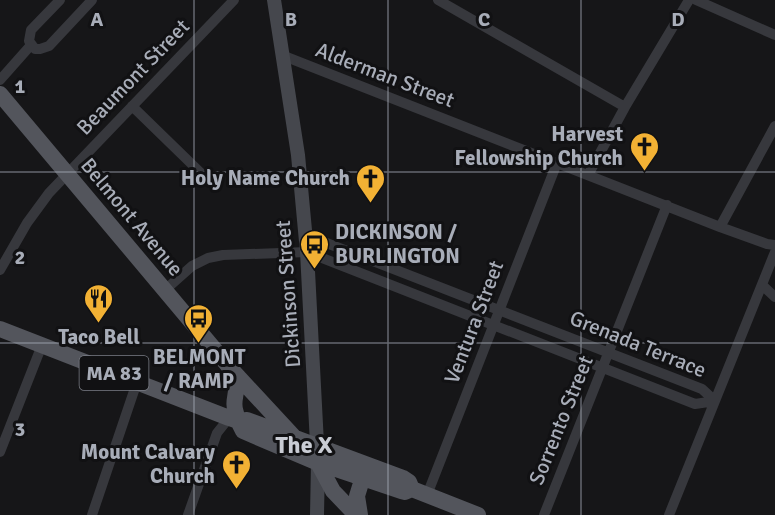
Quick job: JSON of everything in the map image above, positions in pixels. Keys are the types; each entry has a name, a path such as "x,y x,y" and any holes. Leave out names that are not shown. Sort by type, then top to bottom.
{"main road":[{"name":"Dickinson Street","path":"274,0 298,155 308,252 318,463 317,515"},
{"name":"Belmont Avenue","path":"0,94 231,369 294,436"},
{"name":"MA 83","path":"0,328 137,382 317,445 365,471"},
{"path":"231,369 238,387 233,406 234,417 244,411 252,392"},
{"name":"MA 83","path":"234,417 243,431 318,463"},
{"path":"318,463 404,478 420,492 477,515"},
{"path":"318,463 333,491 358,515"},
{"path":"358,515 357,496 365,471"}],"street":[{"path":"60,0 31,30 28,37 31,45 37,50 49,46 92,0"},
{"name":"Beaumont Street","path":"0,270 34,213 66,175 234,0"},
{"path":"438,0 625,108"},
{"path":"588,175 689,0"},
{"path":"696,0 775,35"},
{"path":"0,80 31,45"},
{"name":"Alderman Street","path":"284,56 720,227 775,245"},
{"path":"132,106 206,178"},
{"path":"720,227 775,126"},
{"name":"Ventura Street","path":"420,492 494,325 557,163"},
{"name":"Sorrento Street","path":"544,515 667,205"},
{"name":"Grenada Terrace","path":"306,235 702,389 715,401"},
{"path":"165,290 192,266 211,257 308,252"},
{"name":"Grenada Terrace","path":"308,252 695,404 715,401"},
{"path":"669,515 775,252"},
{"path":"762,285 775,297"},
{"path":"0,452 42,345"},
{"path":"92,515 137,382"},
{"path":"188,515 218,433 234,417"}],"place":[{"name":"Harvest Fellowship Church","path":"644,172"},
{"name":"Holy Name Church","path":"371,204"},
{"name":"DICKINSON / BURLINGTON","path":"314,270"},
{"name":"Taco Bell","path":"99,324"},
{"name":"BELMONT / RAMP","path":"199,344"},
{"name":"Mount Calvary Church","path":"236,490"}],"district":[{"name":"The X","path":"304,445"}]}
